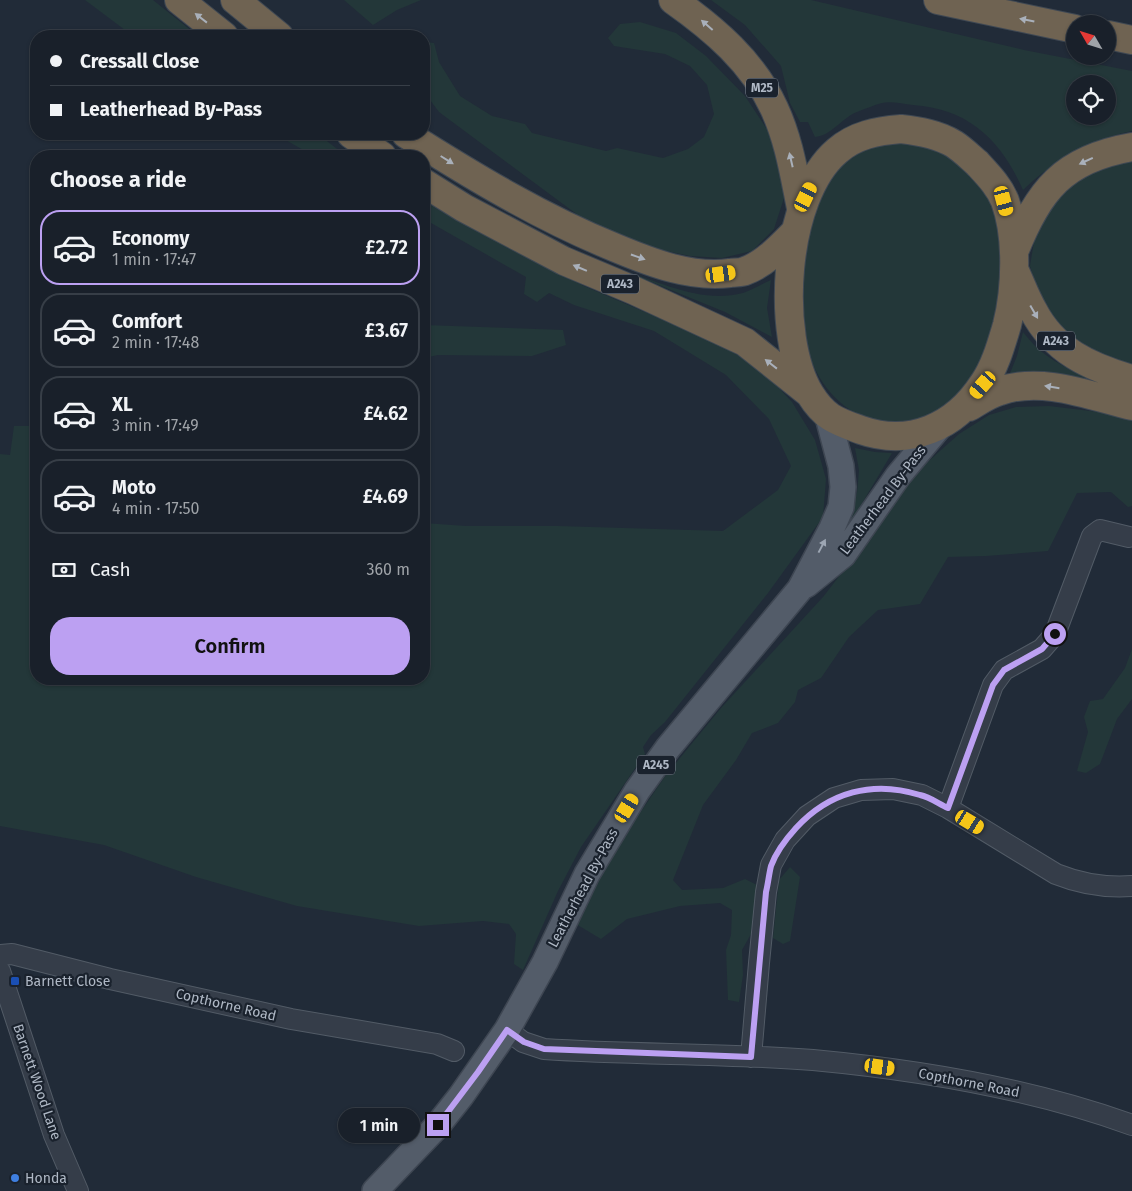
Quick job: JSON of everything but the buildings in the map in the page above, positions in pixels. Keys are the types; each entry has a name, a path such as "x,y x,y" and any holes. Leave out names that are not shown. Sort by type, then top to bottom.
{"highway":[{"path":"178,0 216,30"},
{"path":"235,0 272,30"},
{"name":"M25","path":"674,0 722,38 743,60 774,107 790,155 798,219"},
{"path":"938,0 1066,27"},
{"path":"1116,37 1132,40"},
{"path":"901,129 920,131 955,144 972,158 996,184 1010,223 1014,260 1011,307 995,362 983,385 948,421 924,432 901,436 875,435 828,417 810,394 801,376 791,336 790,280 798,219 823,166 837,151 859,136 879,131 901,129"},
{"path":"359,140 373,150"},
{"name":"A243","path":"416,140 481,181 579,233 666,267 700,273 721,274 745,271 774,254 798,219"},
{"path":"1014,260 1021,234 1042,196 1067,170 1113,150 1132,147"},
{"name":"A243","path":"430,187 464,208 564,261 633,290 745,342 810,394"},
{"name":"A243","path":"1014,260 1033,312 1052,337 1072,356 1105,372 1132,379"},
{"name":"Leatherhead By-Pass","path":"948,421 1000,390 1021,386 1043,386 1069,390 1132,406"}],"main road":[{"name":"Leatherhead By-Pass","path":"800,589 841,507 844,487 841,466 828,417"},
{"name":"Leatherhead By-Pass","path":"375,1191 438,1125 472,1082 507,1030 545,962 587,874 637,792 668,748 800,589 843,555 898,476 948,421"}],"street":[{"path":"948,808 993,685 1004,670 1042,649 1055,634 1092,536 1100,530 1129,537"},
{"path":"751,1057 766,892 771,865 785,840 807,816 834,798 861,790 893,789 922,795 948,808 1064,877 1088,884 1113,887 1132,886"},
{"name":"Copthorne Road","path":"0,955 12,954 110,979 291,1019 437,1044 454,1051"},
{"name":"Barnett Wood Lane","path":"0,971 54,1134 78,1191"},
{"name":"Copthorne Road","path":"507,1030 524,1042 544,1049 811,1060 880,1067 1011,1090 1082,1108 1132,1125"}],"green space":[{"path":"85,0 153,0 190,30 125,30"},
{"path":"344,0 421,0 397,10 373,25"},
{"path":"711,0 811,0 1066,58 1066,65 1101,65 1132,71 1132,131 1101,140 1073,153 1047,170 1023,190 1004,156 981,130 967,120 933,108 893,102 882,103 852,114 832,130 815,137 808,122 800,122 790,103 781,66 745,25"},
{"path":"640,22 676,33 706,56 745,96 772,137 781,166 784,198 774,229 752,251 722,258 690,256 647,247 590,224 439,112 430,100 430,43 434,43 439,62 460,96 492,116 525,124 532,133 606,151 617,148 663,158 688,149 704,137 714,114 707,85 690,66 665,54 614,46 608,38 620,24"},
{"path":"286,140 326,140 338,150 303,150"},
{"path":"881,140 940,144 989,191 1001,246 998,300 990,342 972,380 951,402 932,413 904,421 884,422 866,418 850,410 835,398 823,383 813,366 806,346 801,314 803,260 813,215 828,186 846,161 860,149"},
{"path":"1132,154 1132,367 1077,349 1039,298 1030,266 1036,229 1070,180"},
{"path":"430,205 461,223 584,286 731,351 762,370 792,402 815,440 826,479 823,517 768,593 643,747 645,754 581,847 558,891 523,970 514,964 516,934 509,924 483,921 419,926 297,906 196,877 104,845 0,826 0,454 10,455 14,426 30,426 30,685 430,685 430,523 466,526 558,526 723,531 778,490 791,466 769,419 726,375 654,331 574,305 549,293 537,302 524,294 526,277 430,222"},
{"path":"622,270 681,290 712,296 728,296 743,293 771,280 767,308 772,337 725,312"},
{"path":"430,325 563,330 566,345 532,356 438,355 430,357"},
{"path":"1023,332 1039,350 1063,366 1085,376 1132,390 1008,378 1017,356"},
{"path":"1049,406 1132,416 1132,506 1128,507 1111,492 1077,493 1048,551 948,557 920,604 878,610 849,637 821,678 798,690 795,702 778,723 752,733 736,760 703,805 673,880 682,890 723,888 745,879 757,885 751,934 742,950 743,975 739,1002 728,1000 726,950 731,935 732,910 720,903 680,906 627,919 601,939 576,924 613,852 666,775 721,708 823,597 875,530 913,475 959,434 989,415 1016,407"},
{"path":"855,448 892,453 839,542 857,493 859,470"},
{"path":"1132,649 1132,699 1117,719 1100,764 1086,773 1077,771 1088,732 1084,717 1090,701 1103,699 1125,668"},
{"path":"790,867 800,877 790,941 783,944 773,938 779,880"}],"place":[{"name":"Barnett Close","path":"15,981"},
{"name":"Honda","path":"15,1178"}],"route":[{"path":"438,1125 461,1096 507,1030 524,1042 544,1049 751,1057 766,892 771,865 785,840 807,816 834,798 861,790 893,789 922,795 948,808 993,685 1004,670 1042,649 1055,634"}]}
